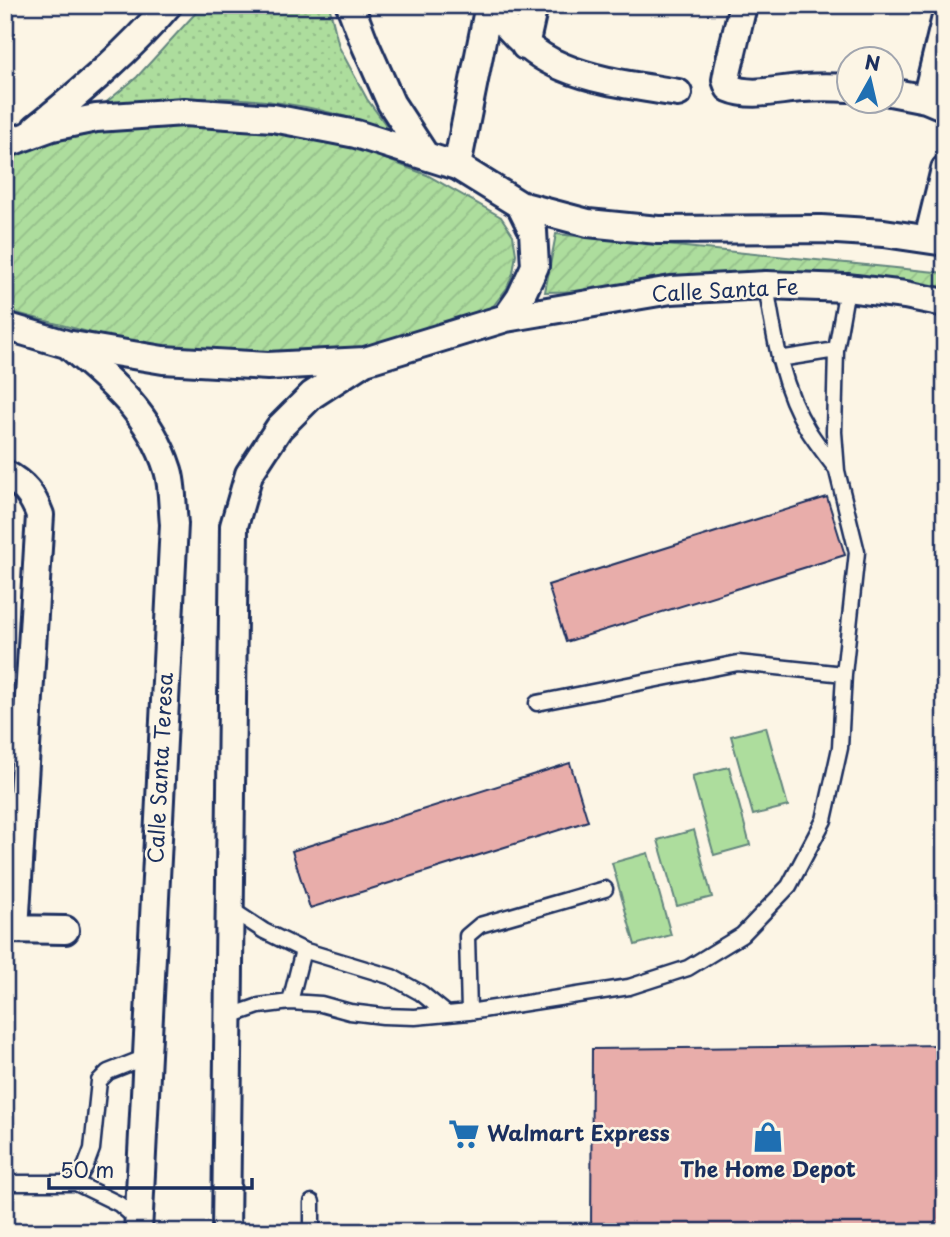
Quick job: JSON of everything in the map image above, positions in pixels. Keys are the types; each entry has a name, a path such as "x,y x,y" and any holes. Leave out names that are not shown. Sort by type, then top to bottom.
{"street":[{"path":"15,141 89,85 146,31 168,5"},
{"path":"350,5 391,103 425,155"},
{"path":"457,166 491,5"},
{"path":"491,5 503,24 525,46 550,63 581,74 678,93"},
{"path":"525,46 534,5"},
{"path":"743,5 726,80 729,88 750,93 834,88"},
{"path":"904,95 935,103 945,21"},
{"path":"15,141 52,127 96,118 184,112 273,118 355,134 425,155 457,166 520,205 588,223 659,230 821,229 936,241 945,169"},
{"path":"506,318 520,298 535,266 533,231 520,205"},
{"name":"Calle Santa Fe","path":"365,361 506,318 671,290 766,285 847,288 945,303"},
{"path":"5,326 66,344 163,360 268,366 365,361"},
{"name":"Calle Santa Teresa","path":"66,344 114,383 147,424 168,471 174,524 139,1226"},
{"path":"226,1232 234,526 248,474 279,428 312,395 365,361"},
{"path":"5,474 27,489 40,515 10,929 65,930"}],"lane":[{"path":"766,285 779,359 807,428 838,471"},
{"path":"230,1016 259,1006 290,1002 321,1004 350,1012 383,1016 415,1017 468,1012 629,986 688,968 742,935 789,886 824,820 840,748 844,674 858,552 838,471 833,407 836,350 847,288"},
{"path":"779,359 836,350"},
{"path":"537,703 738,663 844,674"},
{"path":"468,1012 467,936 472,930 480,925 605,889"},
{"path":"229,908 264,931 303,950 392,977 421,993 447,1014"},
{"path":"290,1002 303,950"},
{"path":"76,1183 92,1149 99,1081 108,1072 146,1057"},
{"path":"5,1183 76,1183 119,1204 139,1226"},
{"path":"312,1202 312,1232"}],"green space":[{"path":"203,5 329,5 339,47 367,99 391,132 320,110 246,99 172,99 98,109 137,77"},
{"path":"176,124 221,124 309,136 359,149 427,175 501,217 513,235 516,254 507,288 494,305 474,317 368,348 274,358 137,345 5,310 5,157 89,134"},
{"path":"556,234 945,273 945,291 919,284 545,292"},
{"path":"766,727 788,806 753,815 731,736"},
{"path":"729,767 750,845 714,855 692,776"},
{"path":"694,830 712,897 677,906 658,840"},
{"path":"648,853 671,935 635,945 612,863"}],"building":[{"path":"827,497 845,555 566,642 548,585"},
{"path":"570,763 588,821 310,908 292,851"},
{"name":"The Home Depot","path":"945,1045 945,1232 591,1232 592,1049"}],"place":[{"name":"Walmart Express","path":"464,1134"},
{"name":"The Home Depot","path":"768,1137"}]}
